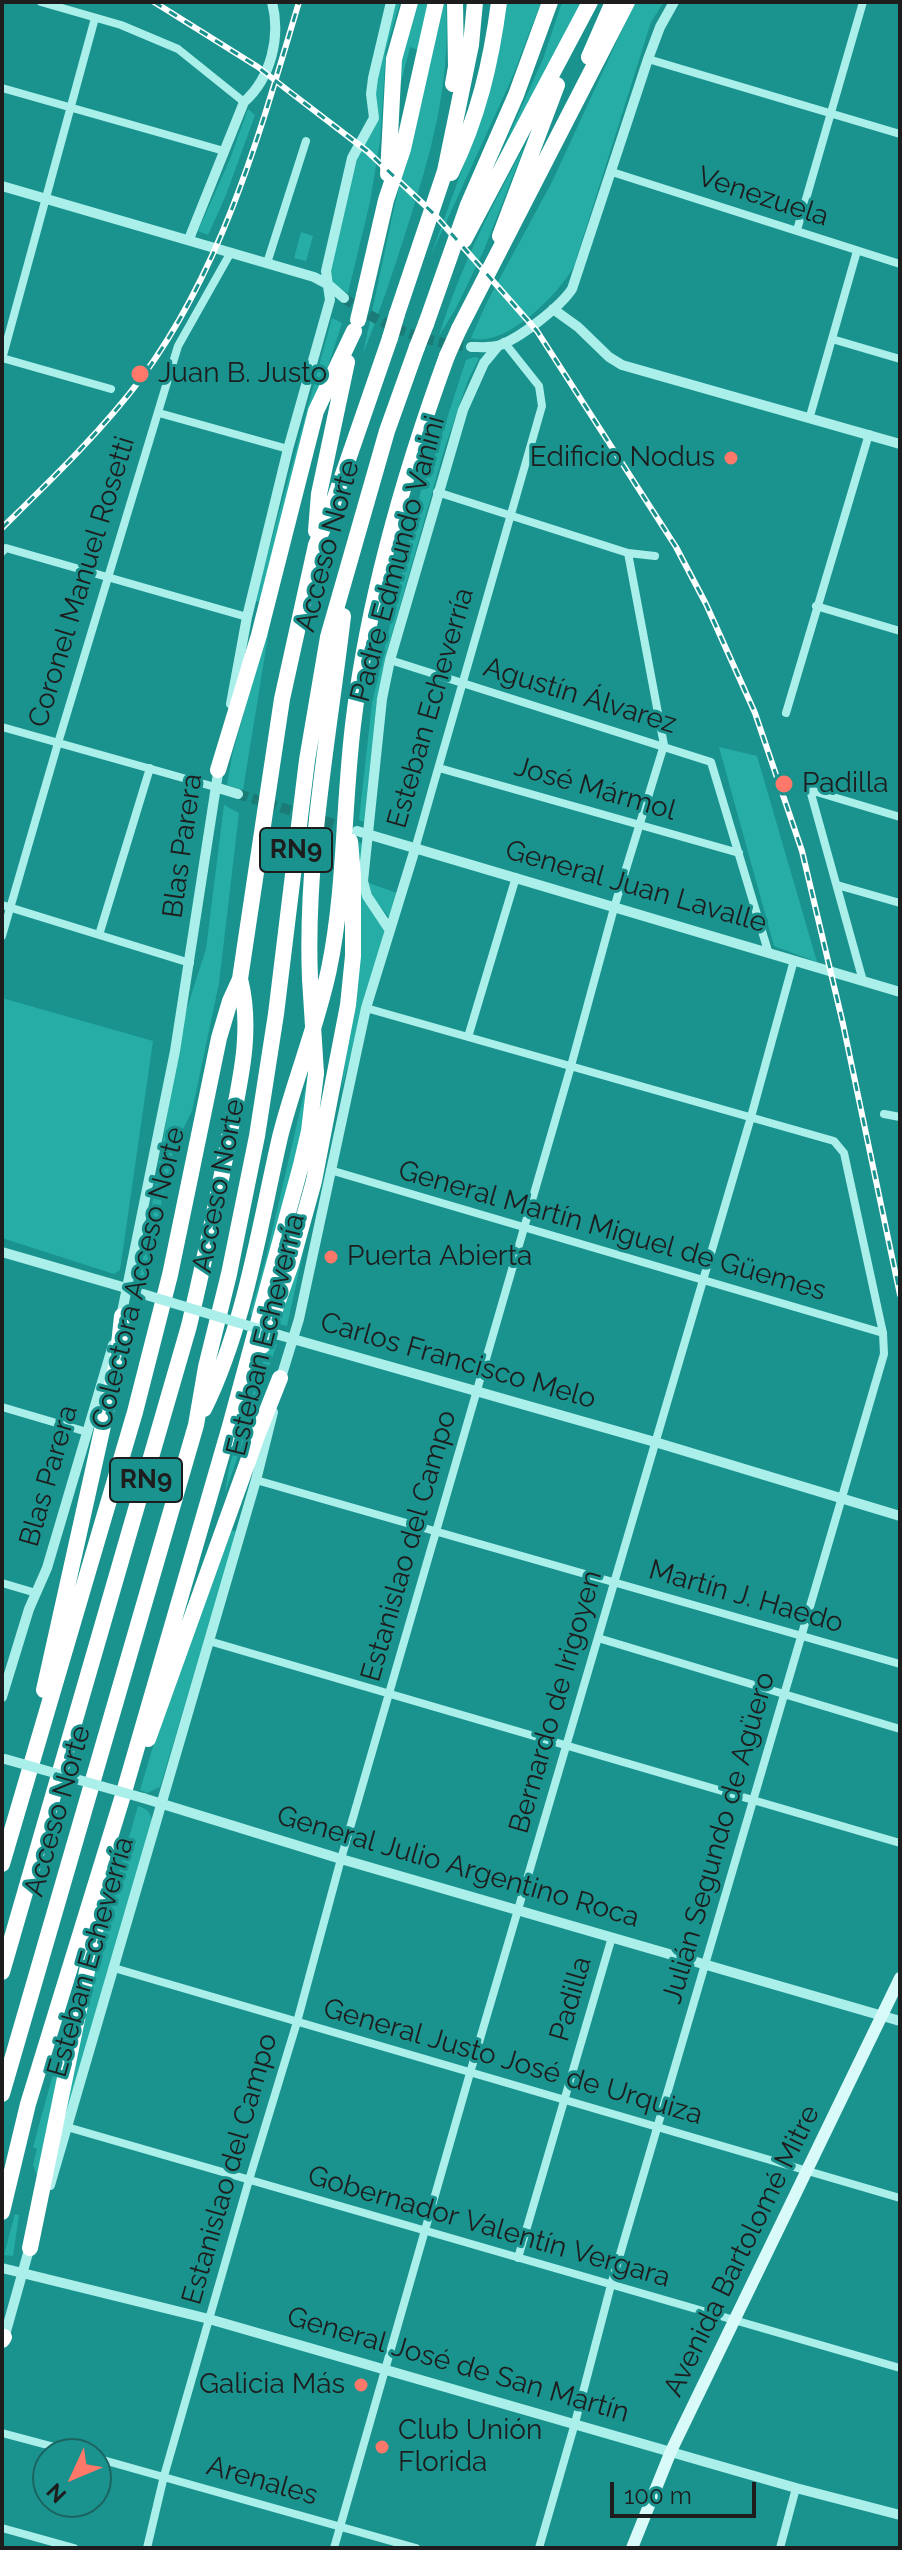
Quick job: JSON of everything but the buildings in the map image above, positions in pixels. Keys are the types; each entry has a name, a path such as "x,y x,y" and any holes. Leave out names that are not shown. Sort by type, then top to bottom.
{"highway":[{"path":"386,200 394,59 410,2"},
{"path":"316,545 319,494 331,428 386,200 403,149 436,2"},
{"path":"445,171 456,67 455,2"},
{"path":"436,202 471,45 475,2"},
{"path":"436,202 463,148 477,110 491,62 499,2"},
{"path":"442,280 468,205 516,95 550,2"},
{"path":"442,280 590,2"},
{"path":"564,126 584,68 613,2"},
{"path":"196,1425 222,1372 250,1275 289,1105 329,970 354,714 371,622 409,464 459,329 627,2"},
{"path":"491,269 506,218 574,34"},
{"name":"Acceso Norte","path":"2,1972 189,1326 213,1223 246,1045 245,1001 240,979 282,699 316,545 436,202"},
{"name":"Acceso Norte","path":"2,2094 196,1425 257,1136 316,702 328,637 387,431 442,280"},
{"path":"217,778 259,635 316,411 356,326"},
{"path":"2,2212 28,2104 122,1800 230,1426 309,1131 316,1073 308,937 313,865 349,566"},
{"path":"230,1426 258,1359 299,1237 314,1181 348,1005 353,956 353,876 347,799"},
{"name":"Colectora Acceso Norte","path":"2,1864 135,1412 170,1275 219,1038 240,979"},
{"path":"38,1742 45,1679 117,1363 122,1316"},
{"path":"30,2248 122,1800 156,1722 280,1378"},
{"path":"2,1824 28,1776"}],"main road":[{"name":"Avenida Bartolomé Mitre","path":"632,2548 671,2451 900,1978"}],"street":[{"path":"41,2 151,37 178,49 244,102"},
{"path":"189,239 244,102 257,90 270,60 276,24 272,2"},
{"name":"Blas Parera","path":"2,1697 47,1568 129,1289 175,1051 217,778 247,617 288,449 330,300 326,271 352,158 374,118 373,78 391,2"},
{"path":"471,347 501,344 553,309 572,289 648,59 674,2"},
{"path":"797,230 863,2"},
{"path":"95,18 2,358 111,389"},
{"path":"648,59 900,134"},
{"path":"2,88 224,151"},
{"path":"267,263 306,141"},
{"name":"Venezuela","path":"612,172 900,264"},
{"path":"2,186 314,277 344,298"},
{"path":"810,416 857,251"},
{"name":"Coronel Manuel Rosetti","path":"2,936 6,906 178,346 231,252"},
{"path":"553,309 622,365 900,444"},
{"path":"832,339 900,359"},
{"name":"Padre Edmundo Vanini","path":"389,929 364,889 362,832 382,699 437,492 463,410 484,363 501,344"},
{"name":"Esteban Echeverría","path":"3,2341 12,2270 30,2248 256,1480 292,1339 366,1008 540,416 542,396 532,376 501,344"},
{"path":"159,413 288,449"},
{"path":"786,713 869,434"},
{"path":"437,492 628,553 655,556"},
{"path":"4,550 109,576 247,617"},
{"name":"Estanislao del Campo","path":"147,2548 164,2476 297,2022 522,1227 664,745 628,553"},
{"path":"816,606 900,631"},
{"name":"Agustín Álvarez","path":"390,660 711,762 739,853"},
{"path":"2,727 150,768 217,778 238,794"},
{"path":"99,935 150,768"},
{"name":"José Mármol","path":"439,768 739,853"},
{"path":"863,981 810,790 900,817"},
{"name":"General Juan Lavalle","path":"362,832 900,992"},
{"path":"739,853 768,951"},
{"path":"468,1037 516,877"},
{"path":"837,885 900,903"},
{"path":"6,906 190,963"},
{"name":"Bernardo de Irigoyen","path":"334,2548 794,960"},
{"path":"366,1008 751,1117"},
{"path":"884,1114 900,1117"},
{"name":"Julián Segundo de Agüero","path":"539,2548 611,2285 884,1354 883,1333 844,1153 834,1141 751,1117"},
{"name":"General Martín Miguel de Güemes","path":"330,1170 883,1333"},
{"name":"Carlos Francisco Melo","path":"2,1252 900,1516"},
{"path":"2,1407 87,1432"},
{"name":"Martín J. Haedo","path":"256,1480 900,1664"},
{"path":"2,1583 36,1593"},
{"path":"598,1638 900,1729"},
{"path":"209,1641 900,1843"},
{"name":"General Julio Argentino Roca","path":"3,1759 900,2021"},
{"name":"Padilla","path":"518,2258 612,1937"},
{"name":"General Justo José de Urquiza","path":"114,1968 900,2198"},
{"name":"Gobernador Valentín Vergara","path":"67,2127 900,2368"},
{"name":"General José de San Martín","path":"12,2270 209,2319 796,2488 900,2515"},
{"path":"2,2433 32,2441"},
{"name":"Arenales","path":"112,2462 416,2548"},
{"path":"780,2548 796,2488"},
{"path":"2,2528 74,2548"}],"green space":[{"path":"394,2 400,2 386,50 380,141 370,202 348,293 332,284 330,272 355,157 375,126 375,83"},
{"path":"413,2 446,2 442,90 431,146 415,202 363,354 394,208 432,55 410,47 399,90 396,89"},
{"path":"505,2 541,2 512,78 431,255 470,148"},
{"path":"562,2 582,2 496,164 543,59"},
{"path":"635,2 664,2 651,22 574,266 544,304 515,327 485,339 471,338 552,182"},
{"path":"248,109 255,115 208,235 198,231"},
{"path":"525,145 484,250 439,336 477,238"},
{"path":"301,232 313,236 306,261 294,258"},
{"path":"332,318 342,323 298,459 260,602 255,601"},
{"path":"479,358 468,380 445,447 387,652 377,700 364,822 359,820 372,703 427,464 432,465 466,360"},
{"path":"272,611 243,790 227,785 232,756"},
{"path":"719,747 757,756 817,962 774,946"},
{"path":"224,805 239,813 219,983 192,1111 174,1147 143,1284 140,1276 183,1021 206,949"},
{"path":"358,842 363,844 361,880 384,927 384,934 341,1091 356,967"},
{"path":"369,883 397,893 389,917 372,897"},
{"path":"2,998 153,1041 120,1270 114,1274 2,1238"},
{"path":"308,1076 303,1133 253,1315 250,1314"},
{"path":"318,1185 287,1326 275,1323"},
{"path":"270,1341 277,1344 225,1493 229,1467"},
{"path":"232,1530 237,1532 160,1787 147,1793 140,1790 158,1730"},
{"path":"138,1806 148,1811 152,1822 64,2124 63,2100 105,1921"},
{"path":"76,1991 37,2176 33,2165 37,2149 33,2147"},
{"path":"15,2214 19,2215 13,2256 4,2255"}],"tunnel":[{"path":"344,298 404,332 471,347"},
{"path":"238,794 347,828"}],"railway":[{"path":"154,2 258,67 367,151 434,214 537,331 676,547 706,604 755,713 802,851 843,1024 900,1295"},
{"path":"2,528 111,416 143,376 196,289 237,196 299,2"}],"place":[{"name":"Juan B. Justo","path":"140,374"},
{"name":"Edificio Nodus","path":"731,458"},
{"name":"Padilla","path":"784,784"},
{"name":"Puerta Abierta","path":"331,1257"},
{"name":"Galicia Más","path":"361,2385"},
{"name":"Club Unión Florida","path":"382,2447"}]}
